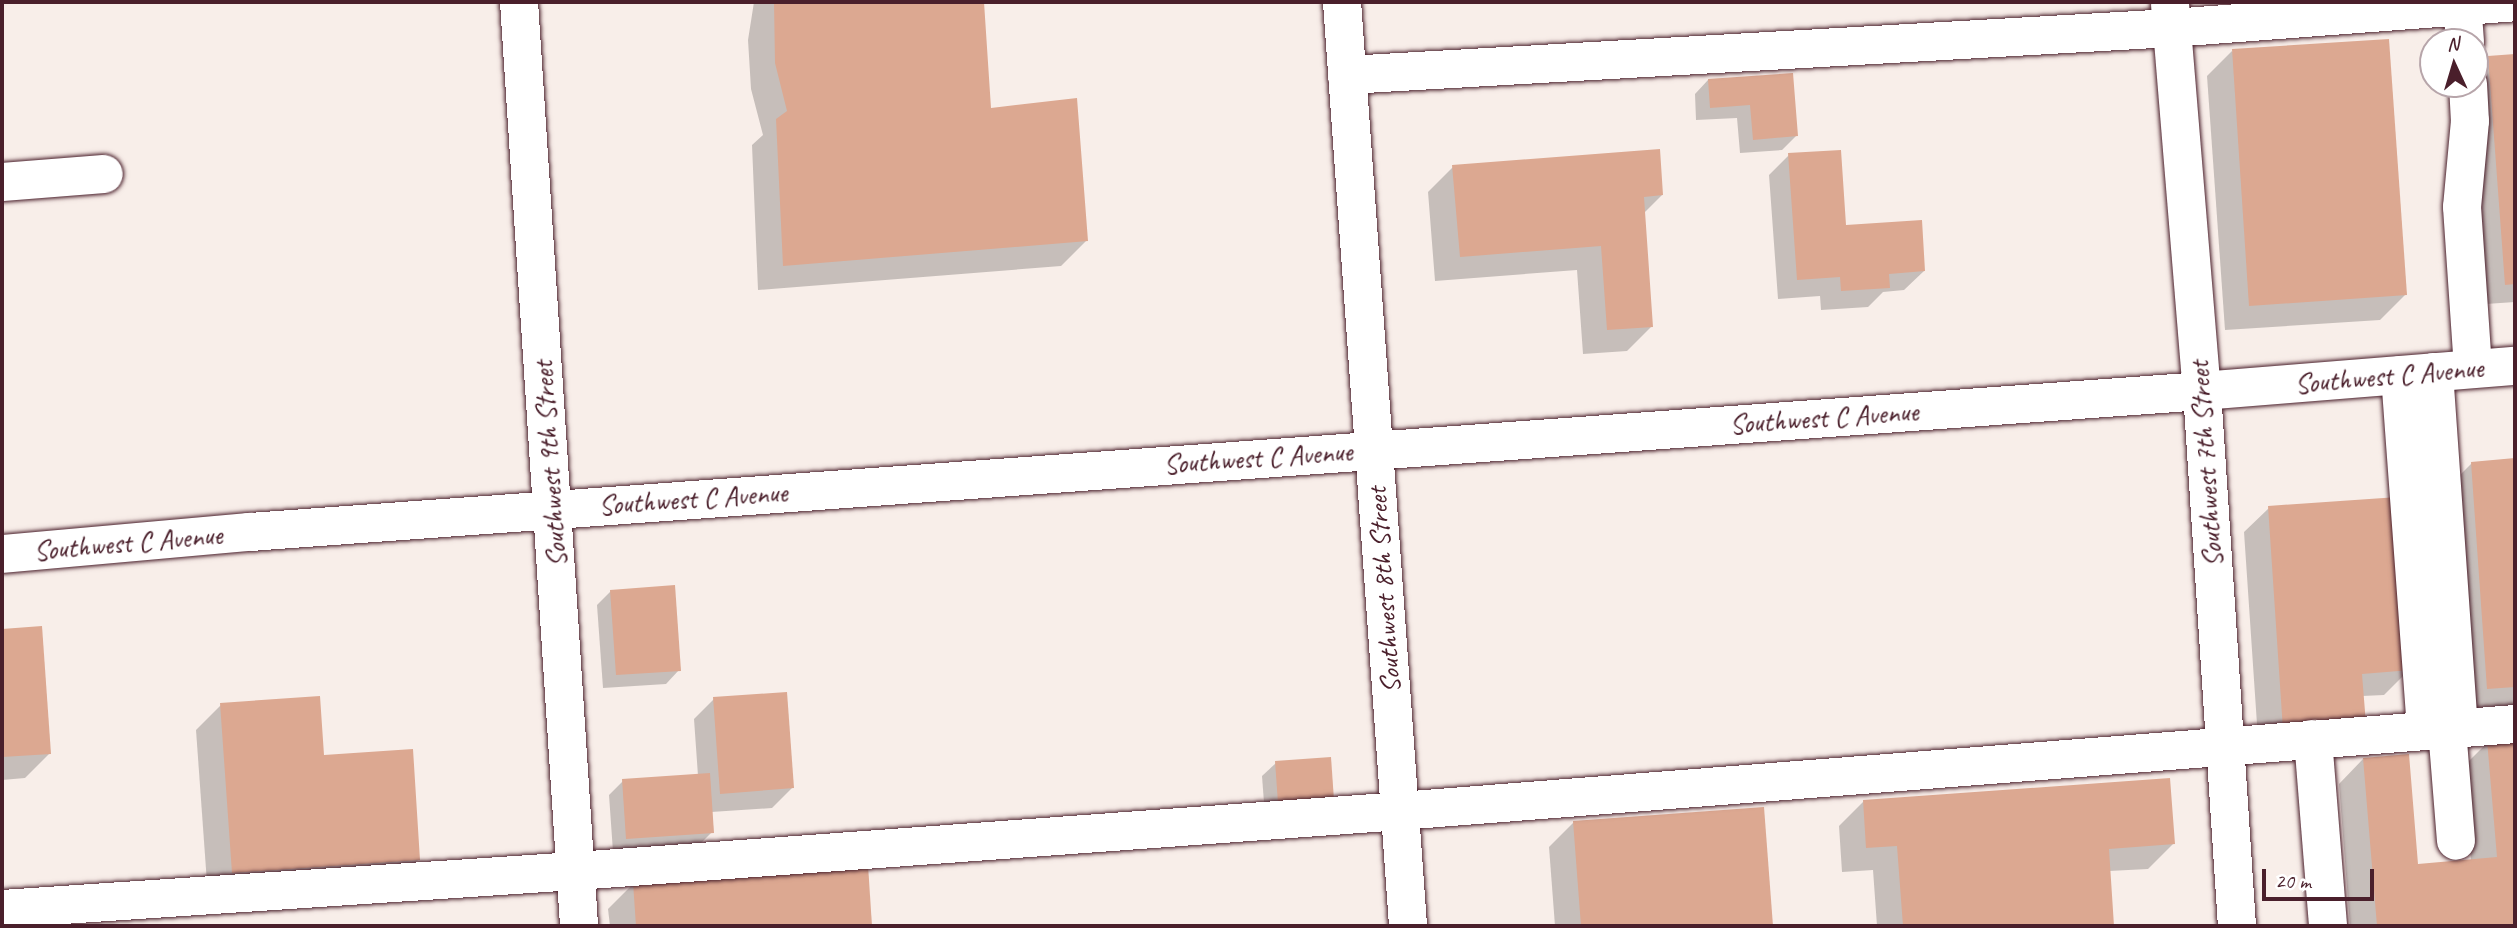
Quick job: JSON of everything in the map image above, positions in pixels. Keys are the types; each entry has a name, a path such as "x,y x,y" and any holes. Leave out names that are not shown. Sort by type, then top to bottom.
{"street":[{"name":"Southwest 9th Street","path":"519,2 579,926"},
{"name":"Southwest 8th Street","path":"1342,2 1408,926"},
{"path":"1347,75 2171,15 2362,8 2463,17 2515,2"},
{"name":"Southwest 7th Street","path":"2171,15 2202,391 2237,926"},
{"path":"2469,98 2470,121 2462,207 2473,369"},
{"path":"2,182 104,174"},
{"name":"Southwest C Avenue","path":"2,554 553,510 2515,366"},
{"path":"2417,373 2444,730 2456,841"},
{"path":"2,909 576,872 2515,724"},
{"path":"2313,739 2328,926"}],"building":[{"path":"774,2 984,2 991,108 1077,98 1088,241 783,266 776,119 787,111 775,63"},
{"path":"2389,39 2407,295 2249,306 2232,49"},
{"path":"2515,54 2515,284 2505,285 2489,69 2489,56"},
{"path":"1793,73 1798,136 1753,140 1750,105 1710,108 1708,79"},
{"path":"1660,149 1663,195 1644,197 1653,327 1607,330 1601,246 1460,257 1452,165"},
{"path":"1841,150 1846,225 1922,220 1925,271 1889,274 1890,288 1841,291 1840,277 1797,280 1788,153"},
{"path":"2515,458 2515,687 2487,689 2471,462"},
{"path":"2398,497 2411,670 2362,674 2366,724 2283,730 2268,506"},
{"path":"675,585 681,671 616,675 610,590"},
{"path":"42,626 51,754 2,757 2,629"},
{"path":"787,692 794,788 720,794 713,697"},
{"path":"320,696 324,755 413,749 420,860 232,873 220,703"},
{"path":"2515,738 2515,926 2377,926 2363,758 2409,754 2418,864 2497,857 2487,740"},
{"path":"1331,757 1334,800 1278,803 1275,761"},
{"path":"710,773 714,833 626,839 622,779"},
{"path":"2170,778 2175,844 2109,849 2114,926 1903,926 1897,846 1866,848 1863,800"},
{"path":"1764,807 1773,926 1581,926 1573,821"},
{"path":"868,865 872,926 636,926 633,882"}]}
